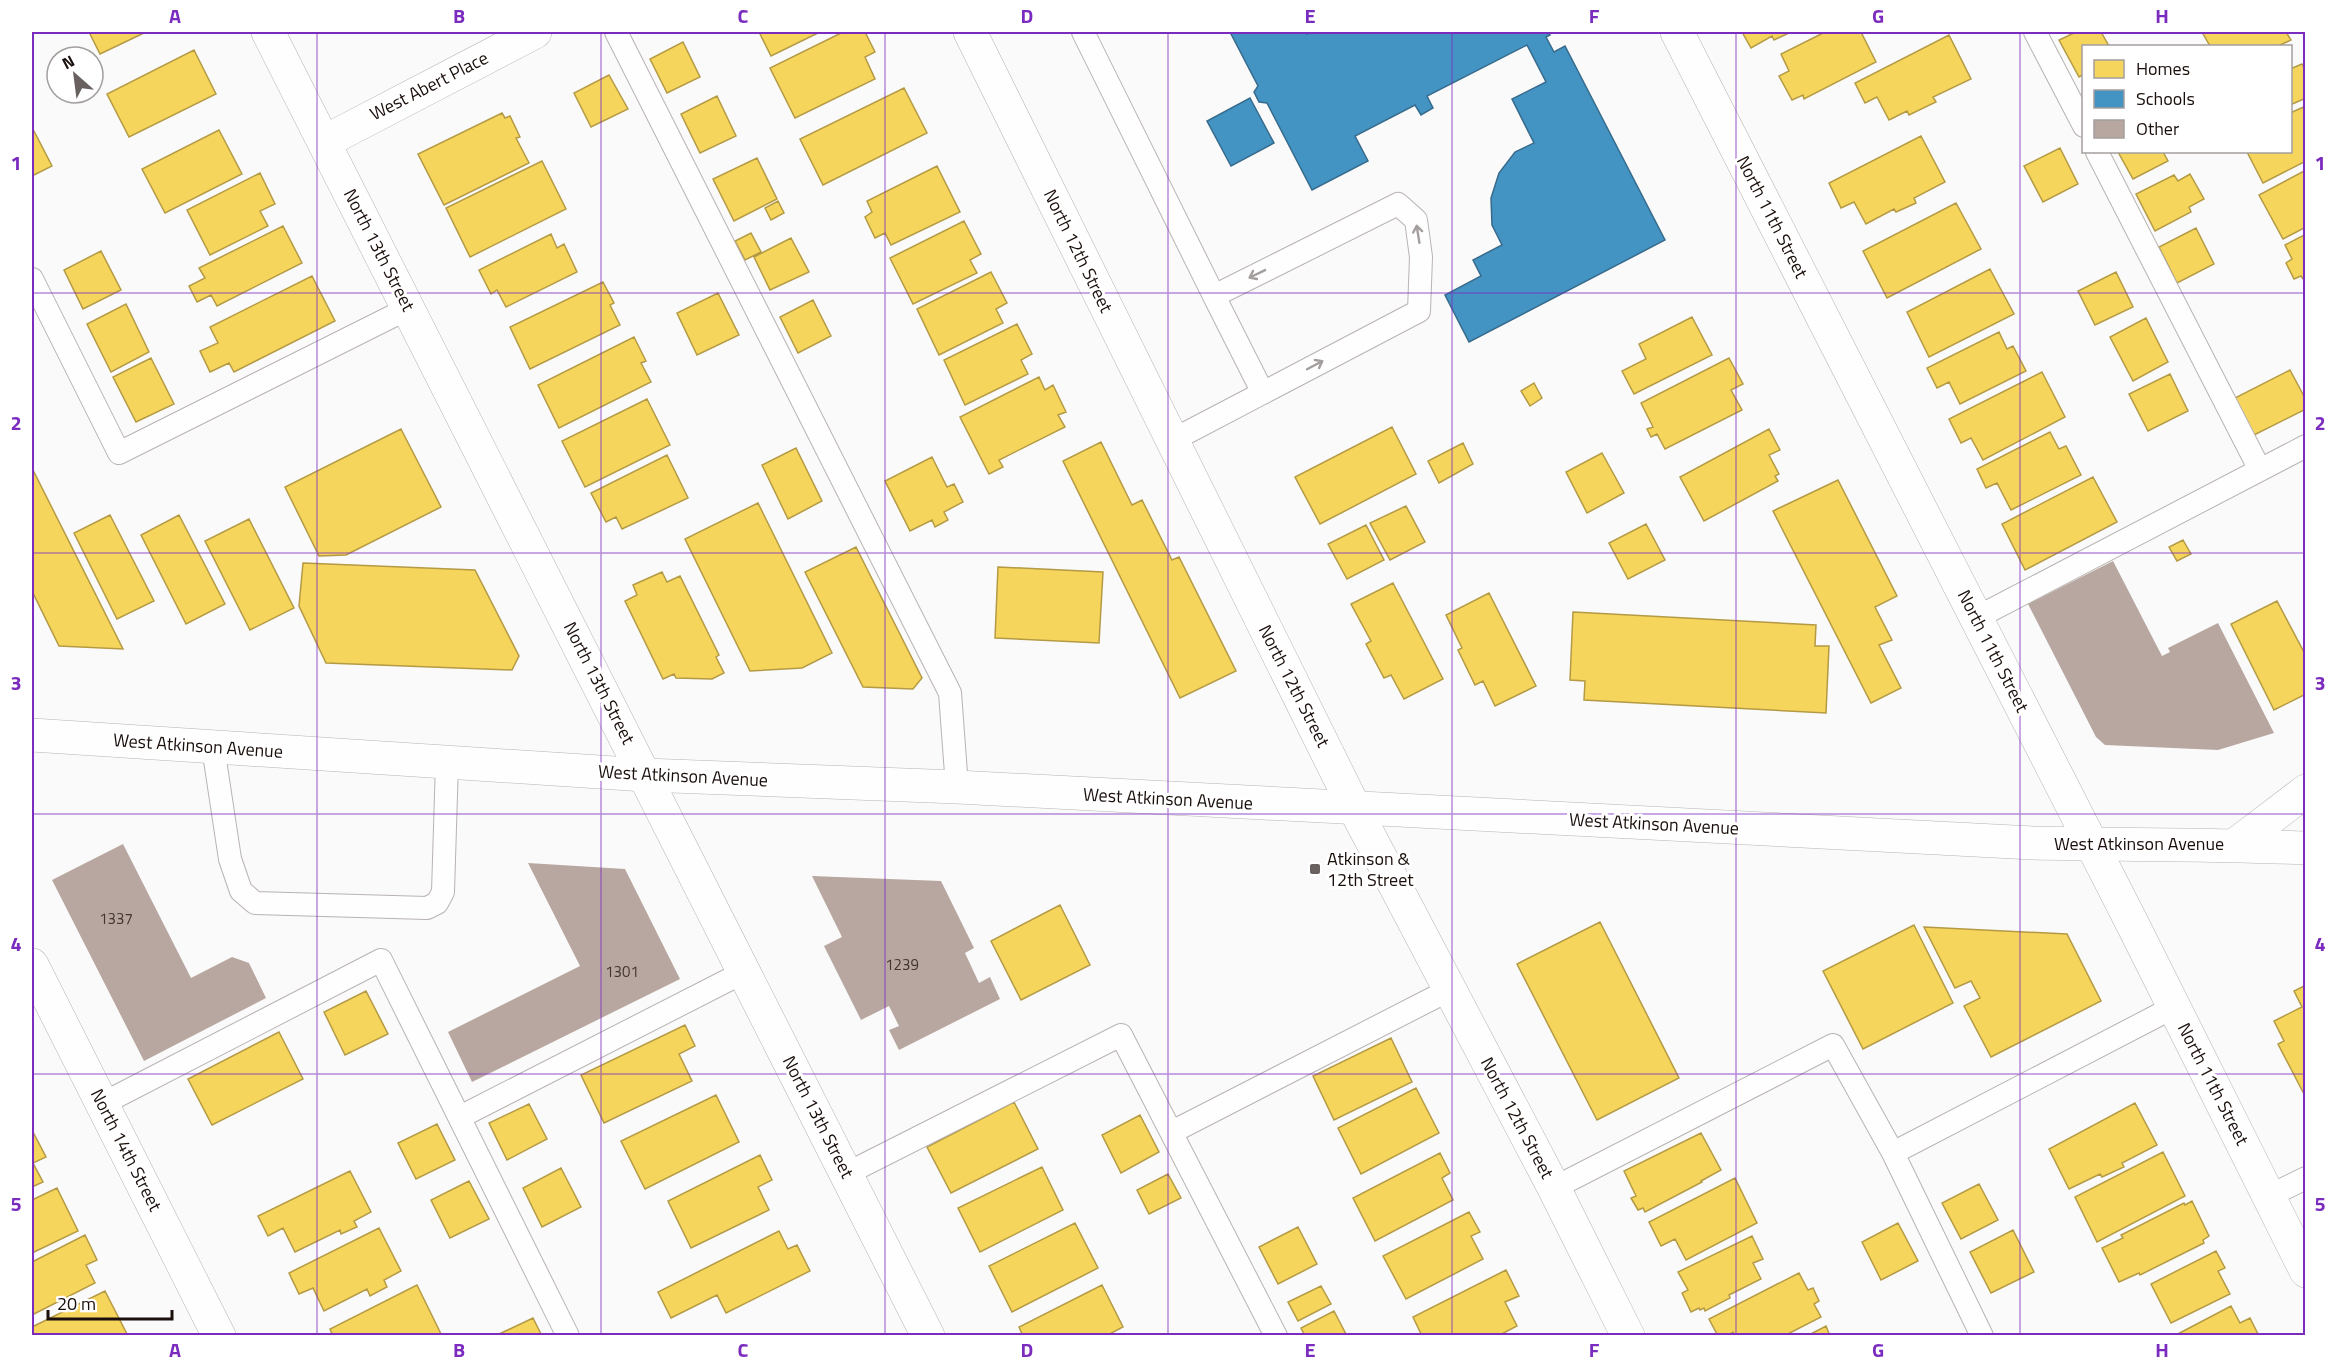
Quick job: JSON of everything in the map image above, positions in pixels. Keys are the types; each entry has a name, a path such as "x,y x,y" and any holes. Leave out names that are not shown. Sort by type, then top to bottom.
{"street":[{"name":"North 13th Street","path":"268,32 928,1335"},
{"name":"West Abert Place","path":"324,141 535,32"},
{"name":"North 12th Street","path":"970,32 1355,809 1554,1188 1628,1335"},
{"name":"North 11th Street","path":"1677,32 2174,1007 2306,1271"},
{"name":"West Atkinson Avenue","path":"32,735 645,775 957,787 1355,809 2091,844 2306,848"},
{"path":"2235,845 2306,791"},
{"name":"North 14th Street","path":"32,965 219,1335"}],"lane":[{"path":"616,32 950,693 957,787"},
{"path":"1083,32 1263,393"},
{"path":"2035,32 2082,122"},
{"path":"2098,153 2260,470"},
{"path":"1171,441 1419,311 1421,257 1416,220 1398,204 1214,296"},
{"path":"33,284 119,453 409,308"},
{"path":"1976,618 2306,446"},
{"path":"213,747 230,859 241,891 255,903 427,908 437,903 443,892 447,762"},
{"path":"102,1104 381,960 568,1335"},
{"path":"460,1117 744,972"},
{"path":"1172,1132 1449,990"},
{"path":"1893,1154 2174,1007"},
{"path":"846,1174 1120,1035 1276,1335"},
{"path":"1554,1188 1833,1045 1893,1154 1982,1335"},
{"path":"2269,1196 2306,1178"}],"building: Homes":[{"path":"89,32 146,32 105,52 105,45 96,45"},
{"path":"759,32 820,32 771,56"},
{"path":"843,32 865,32 875,52 865,57 875,79 795,118 770,68"},
{"path":"1742,32 1791,32 1774,40 1772,36 1751,48"},
{"path":"1825,32 1861,32 1876,62 1804,99 1803,95 1792,100 1779,76 1789,71 1781,54"},
{"path":"2076,32 2101,32 2108,45 2082,45 2082,75 2079,77 2059,40"},
{"path":"2202,32 2286,32 2291,40 2280,45 2209,45"},
{"path":"1949,35 1971,79 1933,97 1936,102 1909,115 1907,111 1889,120 1877,97 1865,103 1855,83"},
{"path":"683,42 700,77 667,93 650,59"},
{"path":"194,50 216,94 129,137 107,94"},
{"path":"2302,64 2306,71 2306,98 2292,104 2292,68"},
{"path":"609,75 628,109 591,127 574,93"},
{"path":"904,88 927,133 823,185 800,139"},
{"path":"717,96 736,136 700,153 681,114"},
{"path":"2306,106 2306,161 2263,183 2248,153 2292,153 2292,112"},
{"path":"502,113 505,118 510,116 520,137 516,138 529,163 444,205 418,154"},
{"path":"219,130 242,174 165,213 142,169"},
{"path":"34,131 52,166 32,176 32,132"},
{"path":"1921,136 1945,182 1914,198 1916,203 1896,212 1894,209 1866,224 1854,202 1841,208 1829,183"},
{"path":"2060,148 2078,184 2043,202 2024,166"},
{"path":"2119,153 2164,153 2168,161 2133,179"},
{"path":"757,158 777,199 734,221 713,179"},
{"path":"542,161 566,209 470,257 446,208"},
{"path":"937,166 960,212 891,245 885,233 875,238 865,217 872,212 867,201"},
{"path":"2306,170 2306,227 2283,239 2259,195"},
{"path":"260,173 275,204 260,211 268,226 210,255 187,210"},
{"path":"2190,174 2204,199 2189,207 2191,212 2155,231 2136,194 2174,175 2178,181"},
{"path":"778,201 784,213 771,220 765,208"},
{"path":"1956,203 1981,249 1887,298 1863,251"},
{"path":"964,221 981,254 970,260 977,273 913,304 890,258"},
{"path":"283,226 302,263 217,306 211,295 197,302 189,286 205,278 199,268"},
{"path":"2196,228 2214,264 2177,283 2159,247"},
{"path":"751,233 761,252 745,260 735,241"},
{"path":"551,234 557,248 564,244 577,272 506,307 497,290 491,294 479,270"},
{"path":"2306,234 2306,283 2301,276 2294,279 2286,263 2292,259 2285,245"},
{"path":"791,238 809,272 770,290 754,257"},
{"path":"101,251 121,290 83,309 64,270"},
{"path":"1990,269 2014,314 1929,357 1907,312"},
{"path":"991,272 1007,303 996,309 1003,323 939,355 917,309"},
{"path":"2116,272 2133,307 2095,325 2078,291"},
{"path":"312,276 335,321 234,372 229,363 210,372 200,351 218,343 210,327"},
{"path":"603,282 614,303 610,305 620,325 530,369 510,327"},
{"path":"718,293 739,335 697,355 677,313"},
{"path":"813,300 831,336 798,353 780,317"},
{"path":"126,304 149,352 111,372 87,324"},
{"path":"1692,317 1712,355 1634,394 1622,371 1646,359 1639,344"},
{"path":"2146,318 2168,362 2133,381 2110,337"},
{"path":"1017,324 1032,354 1021,360 1028,374 965,405 944,360"},
{"path":"1999,332 2007,349 2013,346 2026,371 1960,404 1949,382 1937,388 1927,368"},
{"path":"634,337 646,361 641,363 651,382 559,428 538,385"},
{"path":"151,358 174,404 136,422 113,377"},
{"path":"1729,358 1743,384 1731,390 1742,410 1665,449 1657,434 1651,437 1647,429 1653,427 1641,403"},
{"path":"2290,370 2306,400 2306,409 2252,436 2233,399"},
{"path":"2042,372 2065,417 1983,460 1971,438 1961,443 1949,419"},
{"path":"2170,374 2188,411 2148,431 2129,394"},
{"path":"1039,377 1045,390 1053,385 1066,412 1058,415 1065,427 999,460 1003,467 989,474 960,417"},
{"path":"1534,383 1542,398 1530,406 1521,391"},
{"path":"647,399 670,445 585,487 562,441"},
{"path":"1392,427 1416,474 1320,524 1295,477"},
{"path":"401,429 441,507 346,555 319,556 285,487"},
{"path":"1769,429 1780,450 1769,455 1779,474 1775,476 1778,481 1704,521 1680,477"},
{"path":"2050,432 2059,449 2066,446 2081,475 2011,510 1997,483 1986,488 1977,469"},
{"path":"1101,442 1132,505 1142,500 1172,560 1179,557 1236,671 1180,698 1063,461"},
{"path":"1463,443 1473,464 1439,483 1428,461"},
{"path":"796,448 822,501 788,519 762,465"},
{"path":"1602,453 1624,493 1587,513 1566,472"},
{"path":"667,455 688,498 622,529 616,517 606,522 591,493"},
{"path":"932,457 947,487 954,484 963,502 944,512 948,520 935,527 932,520 910,531 885,481"},
{"path":"32,468 123,649 59,646 32,591"},
{"path":"2093,477 2117,522 2025,570 2002,524"},
{"path":"1838,480 1897,596 1875,607 1892,640 1879,645 1901,688 1871,703 1773,511"},
{"path":"758,503 832,653 802,668 750,671 685,539"},
{"path":"1406,506 1425,542 1390,560 1370,523"},
{"path":"110,515 154,601 117,619 74,533"},
{"path":"179,515 225,604 186,624 141,535"},
{"path":"249,519 294,608 250,630 205,541"},
{"path":"1646,524 1665,560 1628,579 1609,543"},
{"path":"1366,525 1384,560 1347,579 1328,544"},
{"path":"2183,540 2191,554 2177,561 2169,547"},
{"path":"856,547 922,678 913,689 863,687 805,572"},
{"path":"303,563 475,570 519,656 512,670 326,663 299,606"},
{"path":"998,567 1103,572 1099,643 995,638"},
{"path":"662,572 667,582 680,576 719,655 716,657 724,673 712,679 676,678 674,674 663,679 625,601 637,595 633,585"},
{"path":"1393,583 1443,679 1404,699 1391,675 1384,678 1366,644 1371,641 1351,604"},
{"path":"1489,593 1536,686 1495,706 1483,681 1475,685 1458,650 1462,648 1446,615"},
{"path":"2277,601 2306,656 2306,694 2274,710 2231,624"},
{"path":"1573,612 1816,625 1815,646 1829,646 1826,713 1584,700 1585,681 1570,680"},
{"path":"1060,905 1090,965 1021,1000 991,941"},
{"path":"1600,922 1679,1078 1597,1120 1517,964"},
{"path":"1914,925 1953,1003 1863,1049 1823,971"},
{"path":"1924,927 2067,934 2101,1001 1991,1057 1964,1006 1980,998 1971,981 1955,988"},
{"path":"2306,985 2306,1098 2278,1044 2284,1041 2274,1021 2302,1007 2294,991"},
{"path":"366,991 388,1034 345,1055 324,1012"},
{"path":"685,1025 695,1046 679,1054 692,1081 604,1123 581,1075"},
{"path":"279,1032 303,1079 212,1125 188,1079"},
{"path":"1391,1038 1412,1082 1334,1120 1313,1076"},
{"path":"1416,1088 1439,1133 1361,1174 1338,1128"},
{"path":"716,1095 739,1142 645,1189 621,1141"},
{"path":"1014,1102 1038,1149 951,1193 927,1147"},
{"path":"2135,1103 2157,1145 2122,1163 2124,1167 2102,1177 2100,1174 2069,1189 2049,1149"},
{"path":"529,1104 547,1139 507,1160 489,1123"},
{"path":"1140,1115 1159,1152 1121,1173 1102,1135"},
{"path":"437,1124 455,1160 416,1179 398,1143"},
{"path":"33,1132 46,1157 33,1163 43,1182 32,1187"},
{"path":"1701,1133 1721,1170 1645,1212 1643,1208 1638,1210 1631,1198 1636,1196 1624,1171"},
{"path":"2163,1152 2185,1196 2097,1242 2075,1197"},
{"path":"1440,1153 1450,1173 1442,1178 1453,1200 1375,1241 1353,1198"},
{"path":"760,1155 772,1180 758,1187 769,1210 691,1248 668,1201"},
{"path":"1042,1167 1063,1210 980,1252 958,1208"},
{"path":"561,1168 581,1207 542,1227 523,1188"},
{"path":"350,1171 371,1212 354,1221 357,1227 341,1234 340,1230 295,1252 283,1228 268,1236 258,1216"},
{"path":"1168,1174 1181,1198 1149,1214 1137,1190"},
{"path":"1735,1178 1757,1223 1686,1260 1675,1239 1661,1246 1649,1222"},
{"path":"469,1181 489,1219 450,1238 431,1200"},
{"path":"1979,1184 1998,1220 1961,1239 1942,1203"},
{"path":"57,1188 78,1231 32,1253 32,1200"},
{"path":"2192,1201 2209,1236 2203,1240 2204,1243 2140,1275 2139,1273 2119,1282 2102,1248 2123,1238 2121,1235"},
{"path":"1469,1212 1480,1232 1471,1236 1483,1259 1406,1299 1383,1256"},
{"path":"1075,1223 1098,1268 1012,1312 989,1266"},
{"path":"1898,1223 1918,1261 1881,1280 1862,1242"},
{"path":"1298,1227 1317,1264 1278,1284 1259,1247"},
{"path":"379,1228 401,1271 384,1280 387,1287 370,1296 367,1289 324,1311 313,1288 299,1294 289,1273"},
{"path":"2013,1230 2034,1272 1991,1293 1970,1252"},
{"path":"779,1231 788,1249 797,1245 810,1271 726,1313 717,1295 671,1318 658,1292"},
{"path":"85,1235 97,1260 86,1265 95,1283 32,1315 32,1262"},
{"path":"1752,1236 1763,1259 1753,1263 1761,1279 1729,1295 1730,1298 1705,1311 1704,1308 1700,1310 1699,1308 1691,1312 1682,1293 1688,1290 1678,1272"},
{"path":"2216,1251 2225,1268 2218,1271 2230,1294 2171,1323 2151,1284"},
{"path":"1506,1270 1519,1296 1505,1302 1517,1326 1498,1336 1422,1336 1413,1317"},
{"path":"1799,1273 1808,1290 1813,1288 1819,1301 1814,1304 1821,1317 1784,1336 1735,1336 1733,1332 1727,1336 1718,1336 1709,1319"},
{"path":"417,1285 442,1336 333,1336 330,1329"},
{"path":"1102,1285 1123,1327 1106,1336 1023,1336 1019,1327"},
{"path":"1321,1286 1331,1304 1298,1321 1288,1302"},
{"path":"105,1291 127,1334 32,1336 32,1327"},
{"path":"2231,1306 2240,1323 2250,1318 2259,1336 2174,1336"},
{"path":"1334,1311 1347,1336 1305,1336 1301,1328"},
{"path":"533,1318 542,1336 497,1336 497,1335"},
{"path":"1826,1326 1830,1336 1807,1336"}],"building: Schools":[{"path":"1230,32 1306,32 1307,34 1311,32 1548,32 1550,35 1546,37 1554,52 1565,46 1665,240 1469,342 1445,295 1481,276 1473,260 1502,245 1492,225 1491,198 1499,173 1515,152 1534,143 1512,99 1546,82 1527,45 1427,96 1433,108 1421,115 1415,105 1355,136 1368,161 1312,190 1267,103 1259,102 1254,92 1258,86"},
{"path":"1250,98 1274,143 1231,166 1207,121"}],"building: Other":[{"path":"2113,561 2162,656 2170,652 2168,648 2218,623 2274,733 2218,750 2105,745 2096,737 2028,604"},
{"path":"123,844 191,978 232,957 249,963 266,998 144,1061 52,880"},
{"path":"528,863 625,869 680,979 472,1082 448,1032 580,966"},
{"path":"812,876 941,881 974,948 965,953 979,983 990,977 1000,999 899,1050 889,1030 899,1026 889,1006 861,1020 824,946 842,937"}],"place":[{"name":"Atkinson & 12th Street","path":"1315,869"}]}
